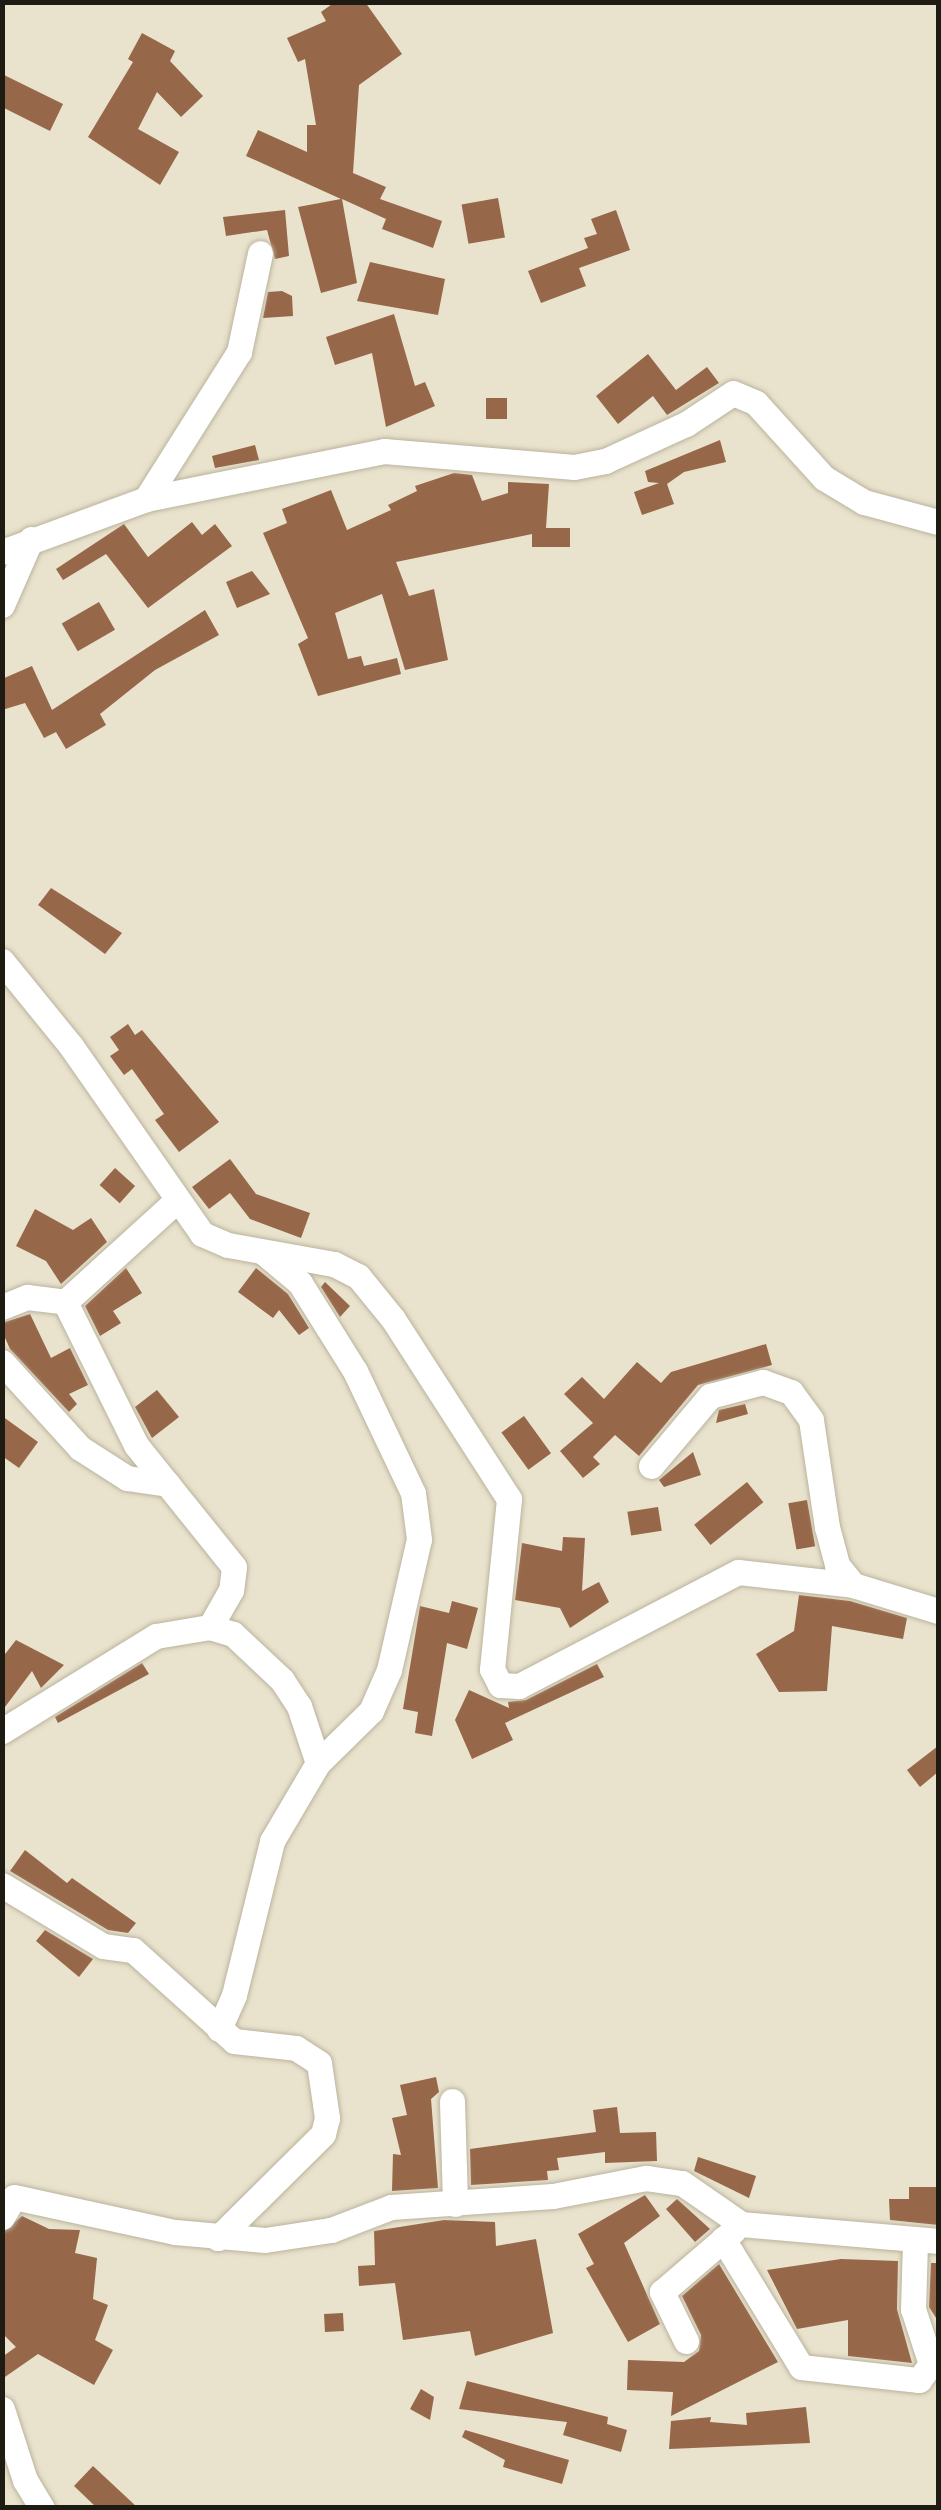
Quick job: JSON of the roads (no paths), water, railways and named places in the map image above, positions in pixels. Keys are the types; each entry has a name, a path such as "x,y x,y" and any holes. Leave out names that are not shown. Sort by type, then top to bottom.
{"street":[{"path":"146,500 239,352 260,253"},
{"path":"2,552 146,500 384,451 574,467 605,461 741,393 824,478 864,502 938,522"},
{"path":"2,605 31,539"},
{"path":"2,961 72,1046 202,1234 263,1252 334,1264 372,1291 508,1500 492,1669 500,1684 519,1686 738,1572 853,1585 938,1611"},
{"path":"2,1307 27,1297 66,1302 176,1201"},
{"path":"219,2029 272,1841 318,1763 371,1711 389,1670 418,1539 413,1493 355,1371 300,1283 263,1252"},
{"path":"66,1302 136,1445 234,1567 232,1590 210,1627"},
{"path":"2,1362 80,1448 127,1478 168,1484"},
{"path":"651,1466 710,1396 763,1382 791,1392 811,1420 827,1527 837,1564 853,1585"},
{"path":"2,1731 156,1636 210,1627 244,1642 282,1680 299,1706 318,1763"},
{"path":"2,1884 103,1946 132,1950 242,2045 296,2048 315,2058 327,2118 317,2140 218,2238"},
{"path":"452,2101 455,2204"},
{"path":"6,2203 218,2238 266,2240 331,2230 391,2208 666,2178 704,2193 732,2232 801,2367 919,2380 932,2370 913,2309 927,2241 732,2232 662,2292 686,2341"},
{"path":"2,2408 25,2480 42,2508"}]}
